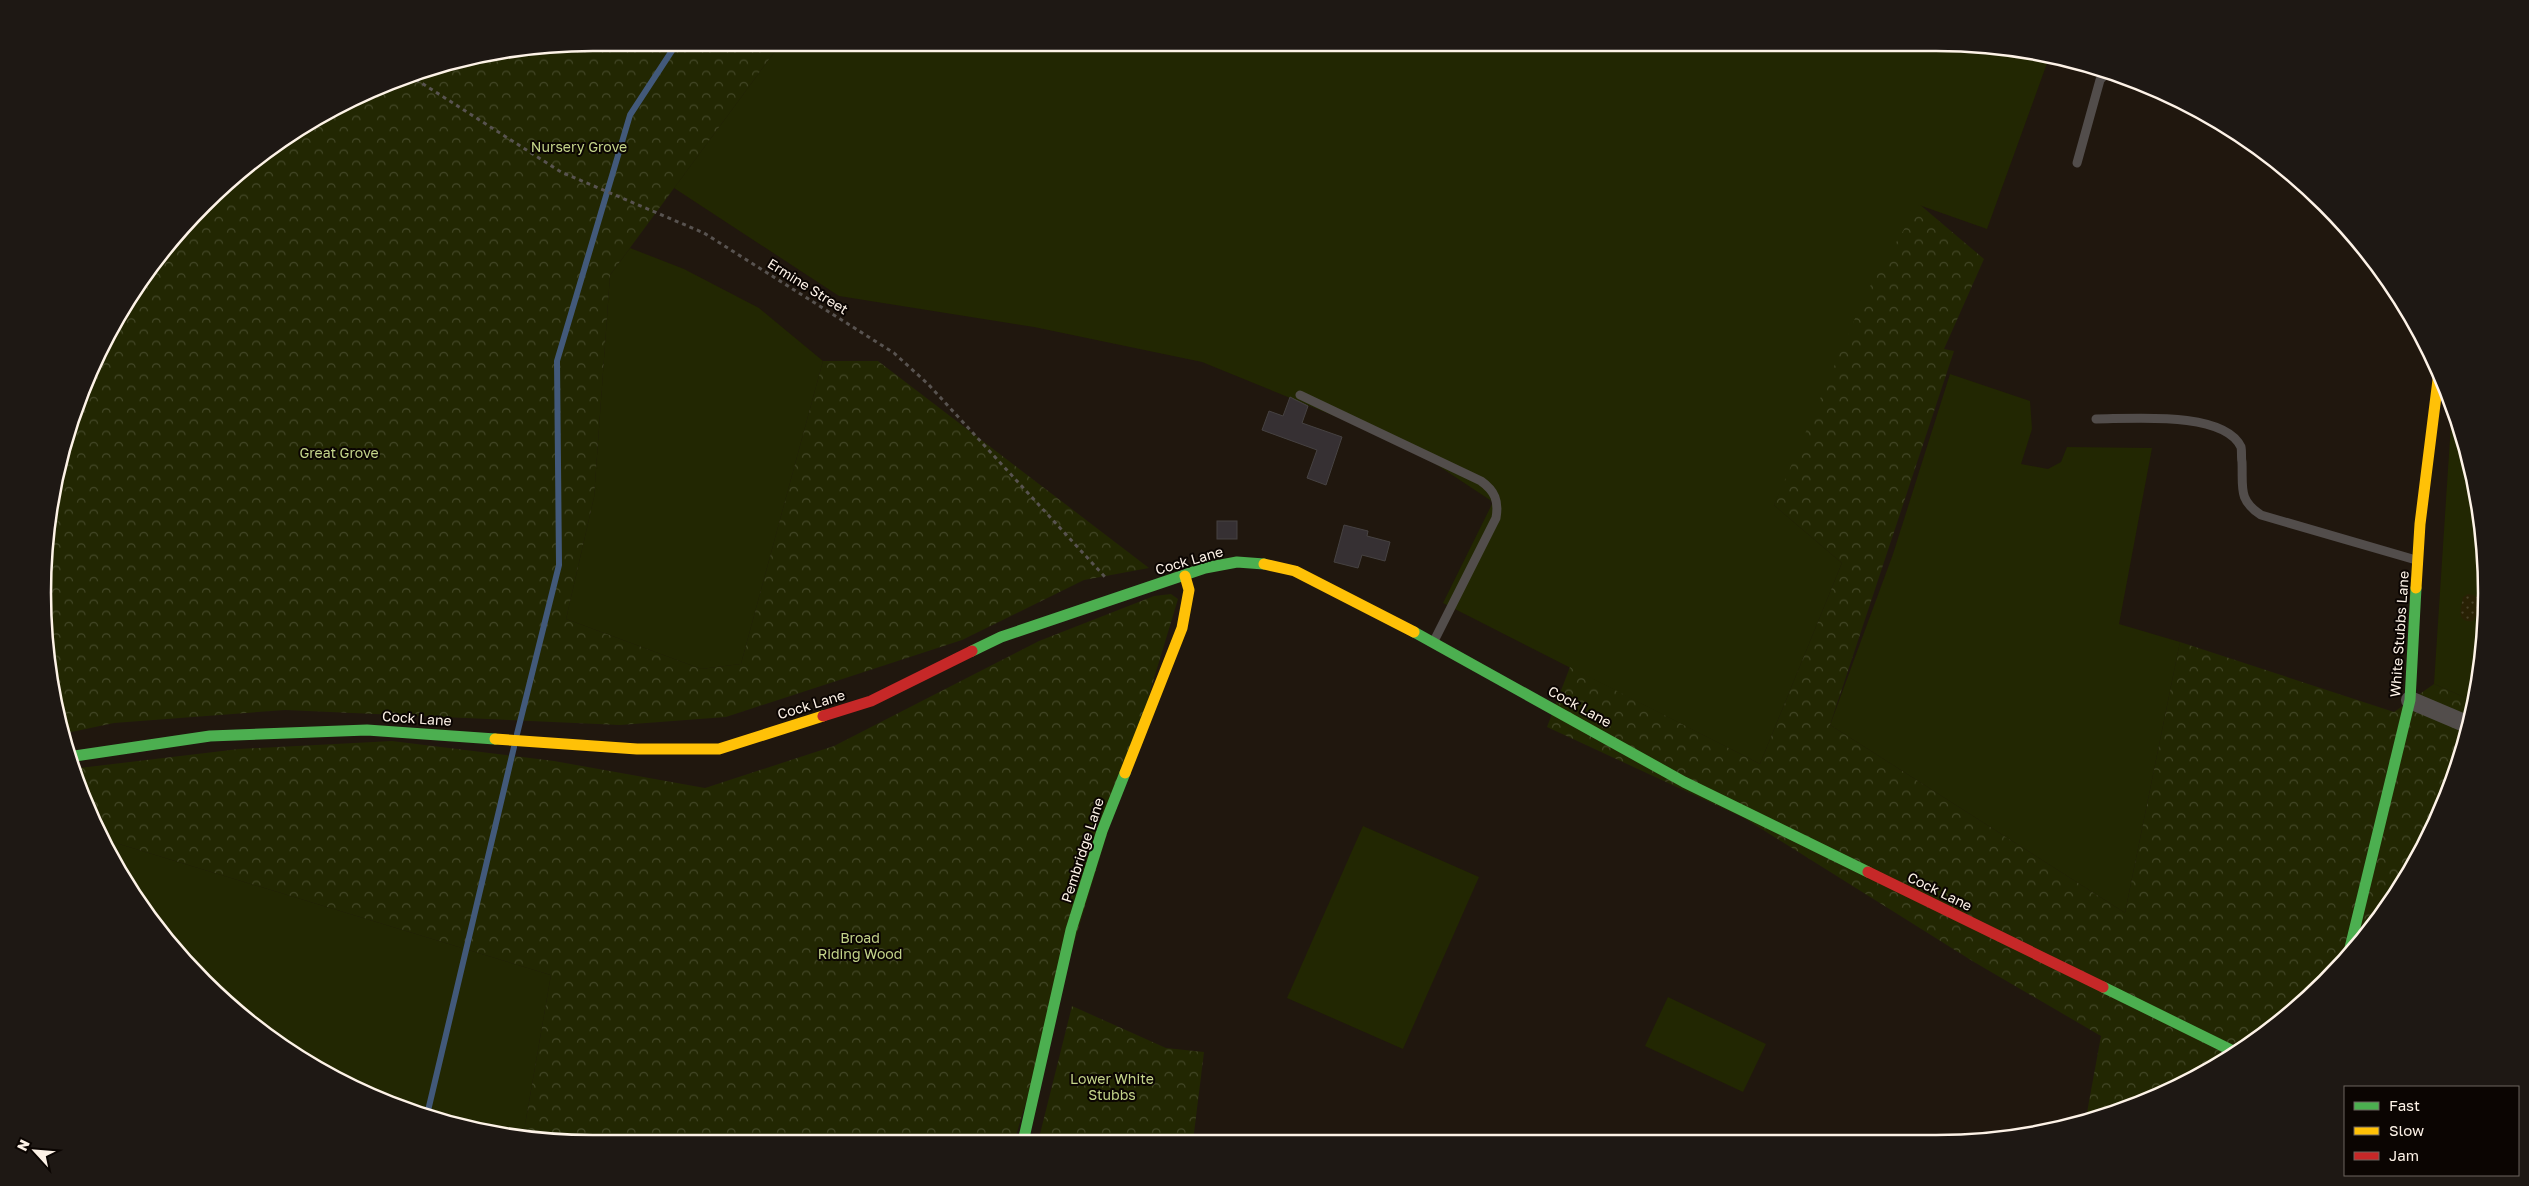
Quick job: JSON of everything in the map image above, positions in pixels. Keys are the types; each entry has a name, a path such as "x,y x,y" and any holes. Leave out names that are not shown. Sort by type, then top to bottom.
{"street":[{"name":"White Stubbs Lane","path":"2352,939 2410,700 2420,524 2437,387"},
{"name":"Cock Lane","path":"77,756 210,736 367,730 638,749 719,749 871,702 1001,637 1138,590 1205,568 1237,562 1274,564 1295,571 1434,642 1684,782 2227,1049"},
{"name":"Pembridge Lane","path":"1024,1135 1072,930 1102,832 1182,628 1189,590 1185,576"},
{"path":"2410,700 2462,722"}],"lane":[{"path":"2077,163 2102,78"},
{"path":"1300,394 1481,481 1492,489 1498,507 1496,518 1434,642"},
{"path":"2096,419 2162,419 2189,421 2212,426 2229,434 2241,447 2243,492 2248,506 2261,515 2418,561"}],"path":[{"name":"Ermine Street","path":"418,81 560,172 704,233 894,354 928,384 1101,574 1118,586 1138,590"}],"green space":[{"name":"Great Grove","path":"593,51 775,51 610,275 594,497 566,619 701,669 741,664 823,361 878,361 1149,568 1084,580 962,640 726,717 620,725 285,710 114,723 70,732 56,664 51,593 56,522 70,453 92,386 124,322 163,263 210,210 263,163 292,143 353,107 386,92 453,70 522,56"},
{"path":"775,51 1936,51 1971,52 2047,63 1987,229 1919,205 1774,505 1842,563 1760,764 1443,603 1493,502 1410,447 1202,362 1034,327 839,296 674,188"},
{"path":"1919,204 1984,259 1944,349 1954,351 1830,725 2125,913 2180,642 2394,712 2434,684 2467,699 2449,767 2422,833 2386,894 2366,923 2343,950 2293,1000 2266,1023 2237,1043 2176,1079 2143,1094 2087,1113 2101,1036 1974,962 1744,818 1547,727 1570,667 1760,764 1842,563 1774,505 1866,293"},
{"path":"630,248 684,269 759,308 823,361 741,664 701,669 566,619 594,497 610,275"},
{"path":"1950,374 2030,401 2032,429 2021,464 2048,469 2061,462 2067,447 2152,448 2119,624 2180,642 2125,913 1830,725 1893,554"},
{"path":"2451,425 2467,487 2473,522 2477,558 2477,628 2467,699 2434,684"},
{"name":"Broad Riding Wood","path":"1171,594 1178,599 1016,1135 593,1135 524,1130 551,975 112,842 92,800 80,768 239,749 392,741 554,761 705,788 834,746 1039,641 1154,596"},
{"path":"1363,826 1479,877 1403,1049 1287,998"},
{"path":"112,842 551,975 524,1130 487,1124 419,1106 386,1094 322,1062 263,1023 236,1000 210,976 163,923 124,864"},
{"path":"1668,997 1766,1044 1743,1092 1645,1046"},
{"name":"Lower White Stubbs","path":"1072,1006 1166,1048 1204,1052 1194,1135 1040,1135"}],"sand":[{"path":"2468,594 2474,595 2478,599 2477,614 2473,621 2464,620 2462,617 2461,606 2463,597"}],"building":[{"path":"1290,397 1308,406 1302,423 1342,437 1326,485 1307,478 1317,450 1262,430 1269,411 1283,416"},
{"path":"1217,521 1237,521 1237,539 1217,539"},
{"path":"1344,525 1368,531 1367,536 1390,542 1385,561 1362,555 1358,568 1334,562"}],"waterway":[{"path":"517,734 559,565 557,361 630,115 672,51"},
{"path":"428,1109 514,747"}],"traffic: fast":[{"path":"972,651 1001,637 1205,568 1237,562 1264,564"},
{"path":"2352,939 2410,700 2416,588"},
{"path":"1414,632 1684,782 1868,872"},
{"path":"77,756 210,736 367,730 495,739"},
{"path":"1025,1135 1071,930 1102,831 1125,773"},
{"path":"2103,987 2228,1049"}],"traffic: slow":[{"path":"2416,588 2420,524 2437,387"},
{"path":"1264,564 1295,571 1414,632"},
{"path":"1125,773 1182,628 1189,590 1185,576"},
{"path":"495,739 637,749 719,749 823,716"}],"traffic: jam":[{"path":"823,716 871,701 972,651"},
{"path":"1868,872 2103,987"}],"park label":[{"name":"Nursery Grove","path":"579,146"}]}
